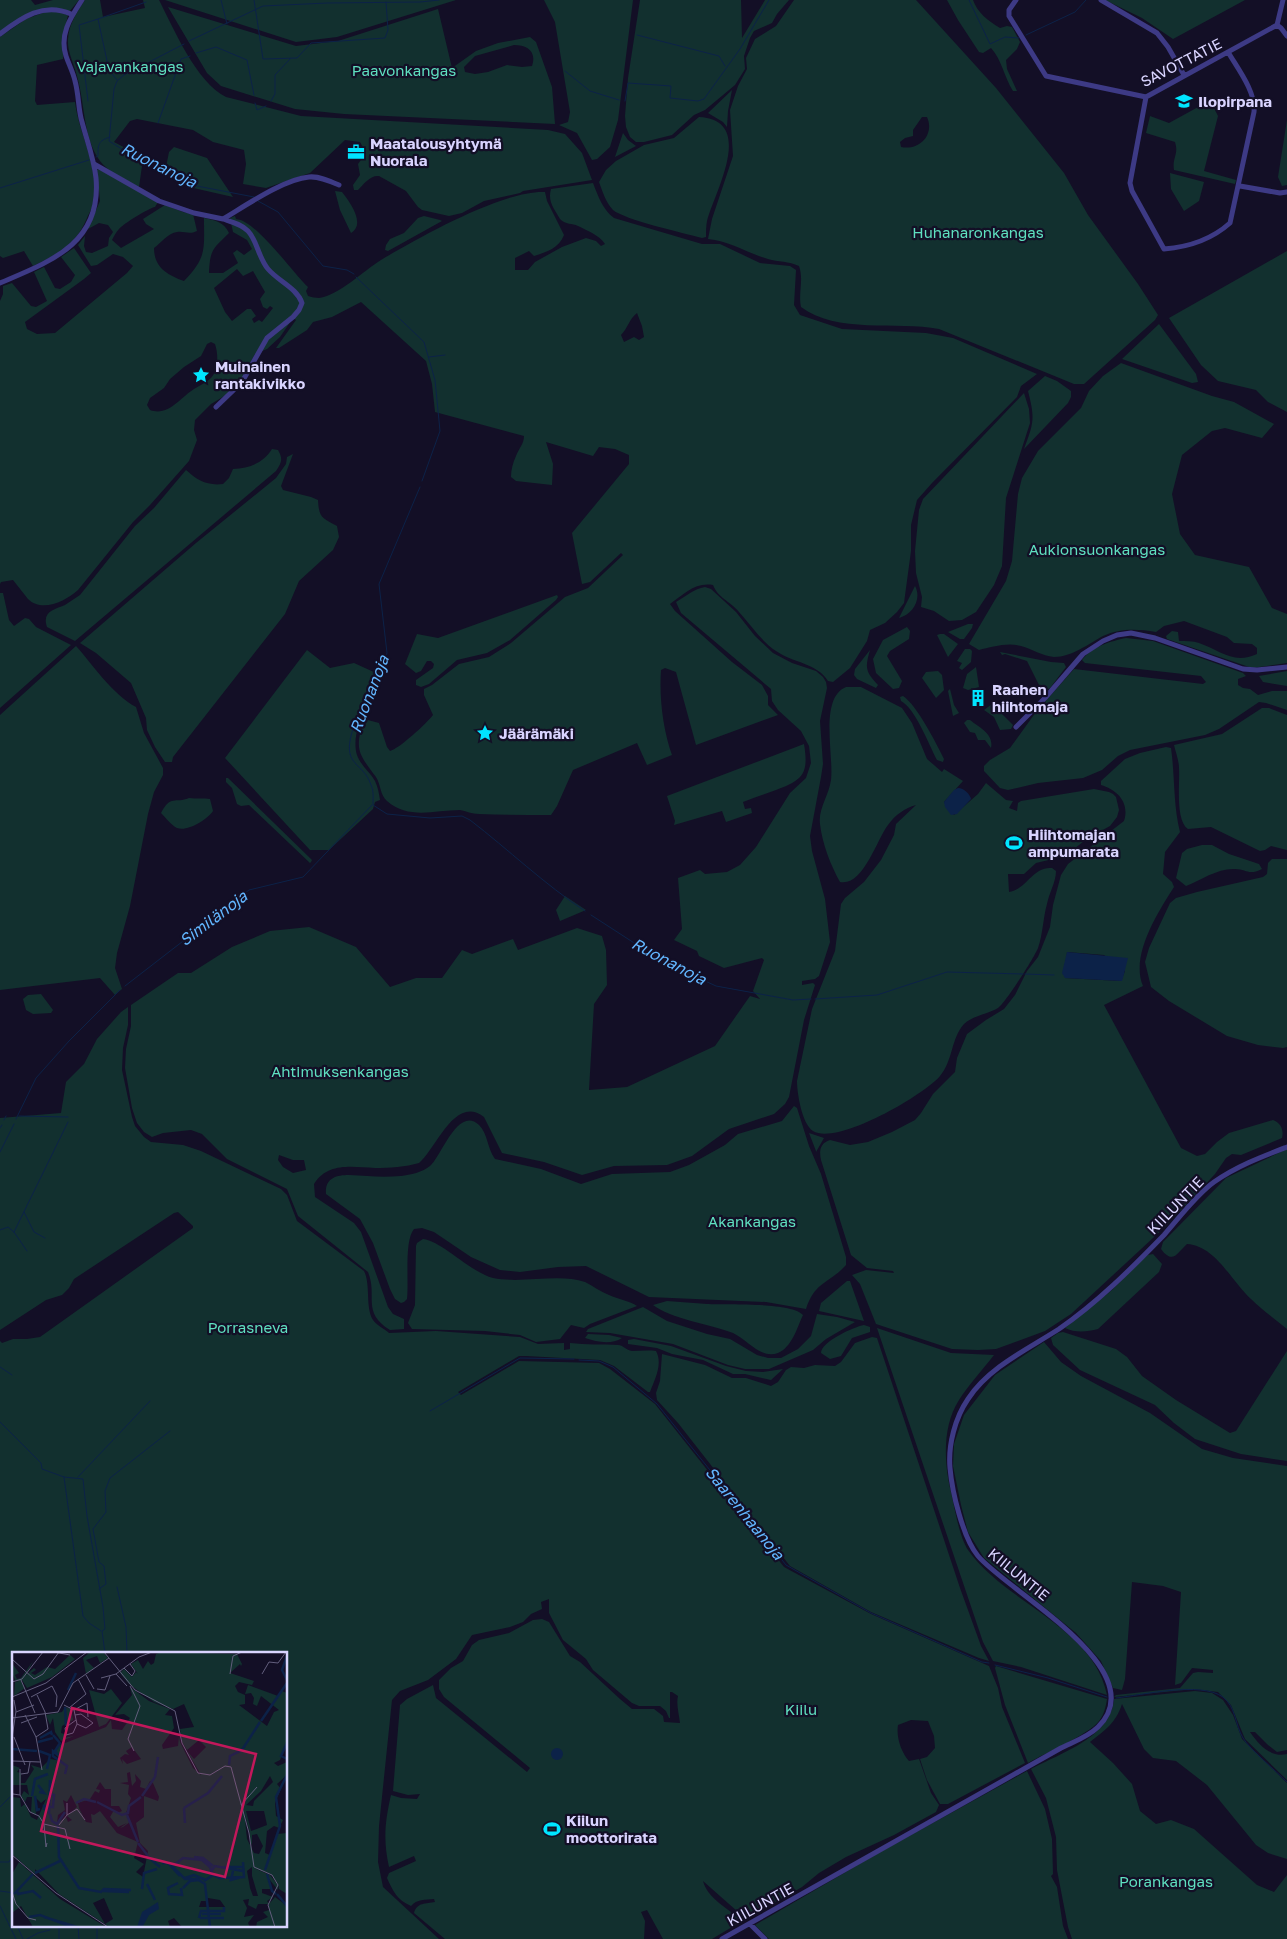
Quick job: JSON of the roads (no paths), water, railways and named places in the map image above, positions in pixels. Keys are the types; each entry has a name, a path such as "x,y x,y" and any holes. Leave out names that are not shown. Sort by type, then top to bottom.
{"street":[{"path":"0,284 60,255 76,242 85,229 95,201 96,179 94,164 81,120 75,82 64,49 65,35 71,14 82,0"},
{"name":"SAVOTTATIE","path":"1016,0 1009,10 1009,16 1046,76 1146,97 1277,25"},
{"path":"1101,0 1157,33 1168,47 1184,75"},
{"path":"1283,0 1277,25 1287,36"},
{"path":"0,34 26,16 42,10 58,9 71,14"},
{"path":"1146,97 1130,183 1132,191 1164,250 1196,244 1230,223 1240,186 1255,106 1248,88 1228,52"},
{"path":"94,164 159,200 194,213 223,219 241,226 250,233 260,258 268,270 298,296 302,303 299,310 271,334 242,382 216,407"},
{"path":"223,219 263,195 302,178 315,177 339,185"},
{"path":"1240,186 1287,192"},
{"path":"1016,727 1040,704 1083,654 1103,641 1117,635 1131,633 1155,638 1243,669 1257,670 1287,667"},
{"name":"KIILUNTIE","path":"722,1939 1089,1734 1100,1726 1108,1710 1111,1695 1104,1674 1098,1664 1082,1644 1059,1622 986,1564 969,1543 951,1476 949,1455 960,1414 968,1398 979,1386 1018,1354 1068,1322 1109,1288 1156,1243 1211,1185 1247,1163 1287,1147"},
{"path":"750,1924 765,1939"}],"water":[{"path":"958,788 966,792 971,799 957,814 951,815 944,802"},
{"path":"1067,952 1128,958 1122,981 1065,978 1062,973"},
{"path":"557,1748 563,1754 557,1760 551,1754"}],"waterway":[{"path":"221,0 227,24"},
{"path":"254,0 263,59 297,58 311,43 385,38 388,30 386,2"},
{"name":"Ruonanoja","path":"189,41 263,6 439,0"},
{"path":"625,101 628,83 671,86 670,98 698,101 704,99 740,49 769,0"},
{"path":"969,0 990,44 1005,37 1019,38"},
{"path":"1026,35 1075,12 1086,0"},
{"path":"117,80 109,70 98,19 146,2"},
{"path":"88,101 79,25 98,19"},
{"path":"637,35 719,56 725,66"},
{"name":"Ruonanoja","path":"184,44 124,75 117,81 114,89 109,141 128,153 197,186 254,197"},
{"path":"196,53 216,47 247,60 254,95"},
{"path":"158,123 181,59 190,56"},
{"path":"271,101 275,94 275,75 290,59"},
{"path":"565,71 590,91 619,100"},
{"path":"255,103 257,110 266,106"},
{"path":"96,157 98,156 100,144 103,140 110,137"},
{"path":"0,188 89,160"},
{"name":"Ruonanoja","path":"258,201 278,212 323,266 347,270 354,274"},
{"name":"Ruonanoja","path":"356,277 424,342 435,380 440,431 422,481"},
{"path":"429,357 445,355"},
{"name":"Ruonanoja","path":"420,487 379,584 387,653 352,732 350,743 352,758 371,785 373,805 387,814 430,818 462,816 470,820 555,890 585,911"},
{"name":"Similänoja","path":"125,986 249,890 303,877 372,805"},
{"name":"Ruonanoja","path":"591,915 662,961 716,986 793,1000 811,999"},
{"name":"Ruonanoja","path":"815,999 877,995 947,972 1023,974"},
{"name":"Ruonanoja","path":"1025,974 1054,975"},
{"name":"Similänoja","path":"16,1119 36,1078 69,1041 120,990"},
{"path":"4,1120 6,1116"},
{"path":"19,1116 68,1117"},
{"path":"14,1232 68,1122"},
{"name":"Similänoja","path":"0,1152 14,1124"},
{"path":"24,1212 34,1232 45,1238"},
{"path":"0,1230 8,1227 14,1232 27,1251"},
{"name":"Saarenhaanoja","path":"430,1411 520,1358 574,1359"},
{"name":"Saarenhaanoja","path":"579,1360 599,1361 613,1367 657,1404 786,1565 871,1613 982,1662 989,1663"},
{"path":"0,1367 12,1375"},
{"path":"78,1477 150,1401"},
{"path":"0,1422 41,1463 42,1469 64,1477 83,1479 87,1516 103,1607 105,1629 102,1631 105,1652"},
{"path":"99,1589 106,1584 104,1566 99,1562 93,1529 106,1512 105,1491 110,1478 170,1431"},
{"path":"64,1477 83,1616 89,1623 101,1631"},
{"path":"117,1587 126,1627 127,1652"},
{"name":"Saarenhaanoja","path":"995,1665 1048,1678 1107,1697"},
{"name":"Saarenhaanoja","path":"1116,1698 1186,1689 1213,1692 1227,1701 1246,1743 1287,1782"},
{"path":"0,1807 12,1795"},
{"path":"0,1862 9,1862 12,1857"},
{"path":"0,1891 12,1893"},
{"path":"0,1906 16,1939"},
{"path":"17,1926 23,1939"},
{"path":"59,1926 59,1939"},
{"path":"78,1926 79,1939"},
{"path":"97,1926 97,1939"},
{"path":"27,1939 38,1933 50,1930"}],"place":[{"name":"Ilopirpana","path":"1184,101"},
{"name":"Maatalousyhtymä Nuorala","path":"356,152"},
{"name":"Muinainen rantakivikko","path":"201,375"},
{"name":"Raahen hiihtomaja","path":"978,698"},
{"name":"Jäärämäki","path":"485,733"},
{"name":"Hiihtomajan ampumarata","path":"1014,843"},
{"name":"Kiilun moottorirata","path":"552,1829"}],"park label":[{"name":"Vajavankangas","path":"130,66"},
{"name":"Paavonkangas","path":"404,70"},
{"name":"Huhanaronkangas","path":"978,232"},
{"name":"Aukionsuonkangas","path":"1097,549"},
{"name":"Ahtimuksenkangas","path":"340,1071"},
{"name":"Akankangas","path":"752,1221"},
{"name":"Porrasneva","path":"248,1327"},
{"name":"Kiilu","path":"801,1709"},
{"name":"Porankangas","path":"1166,1881"}]}
